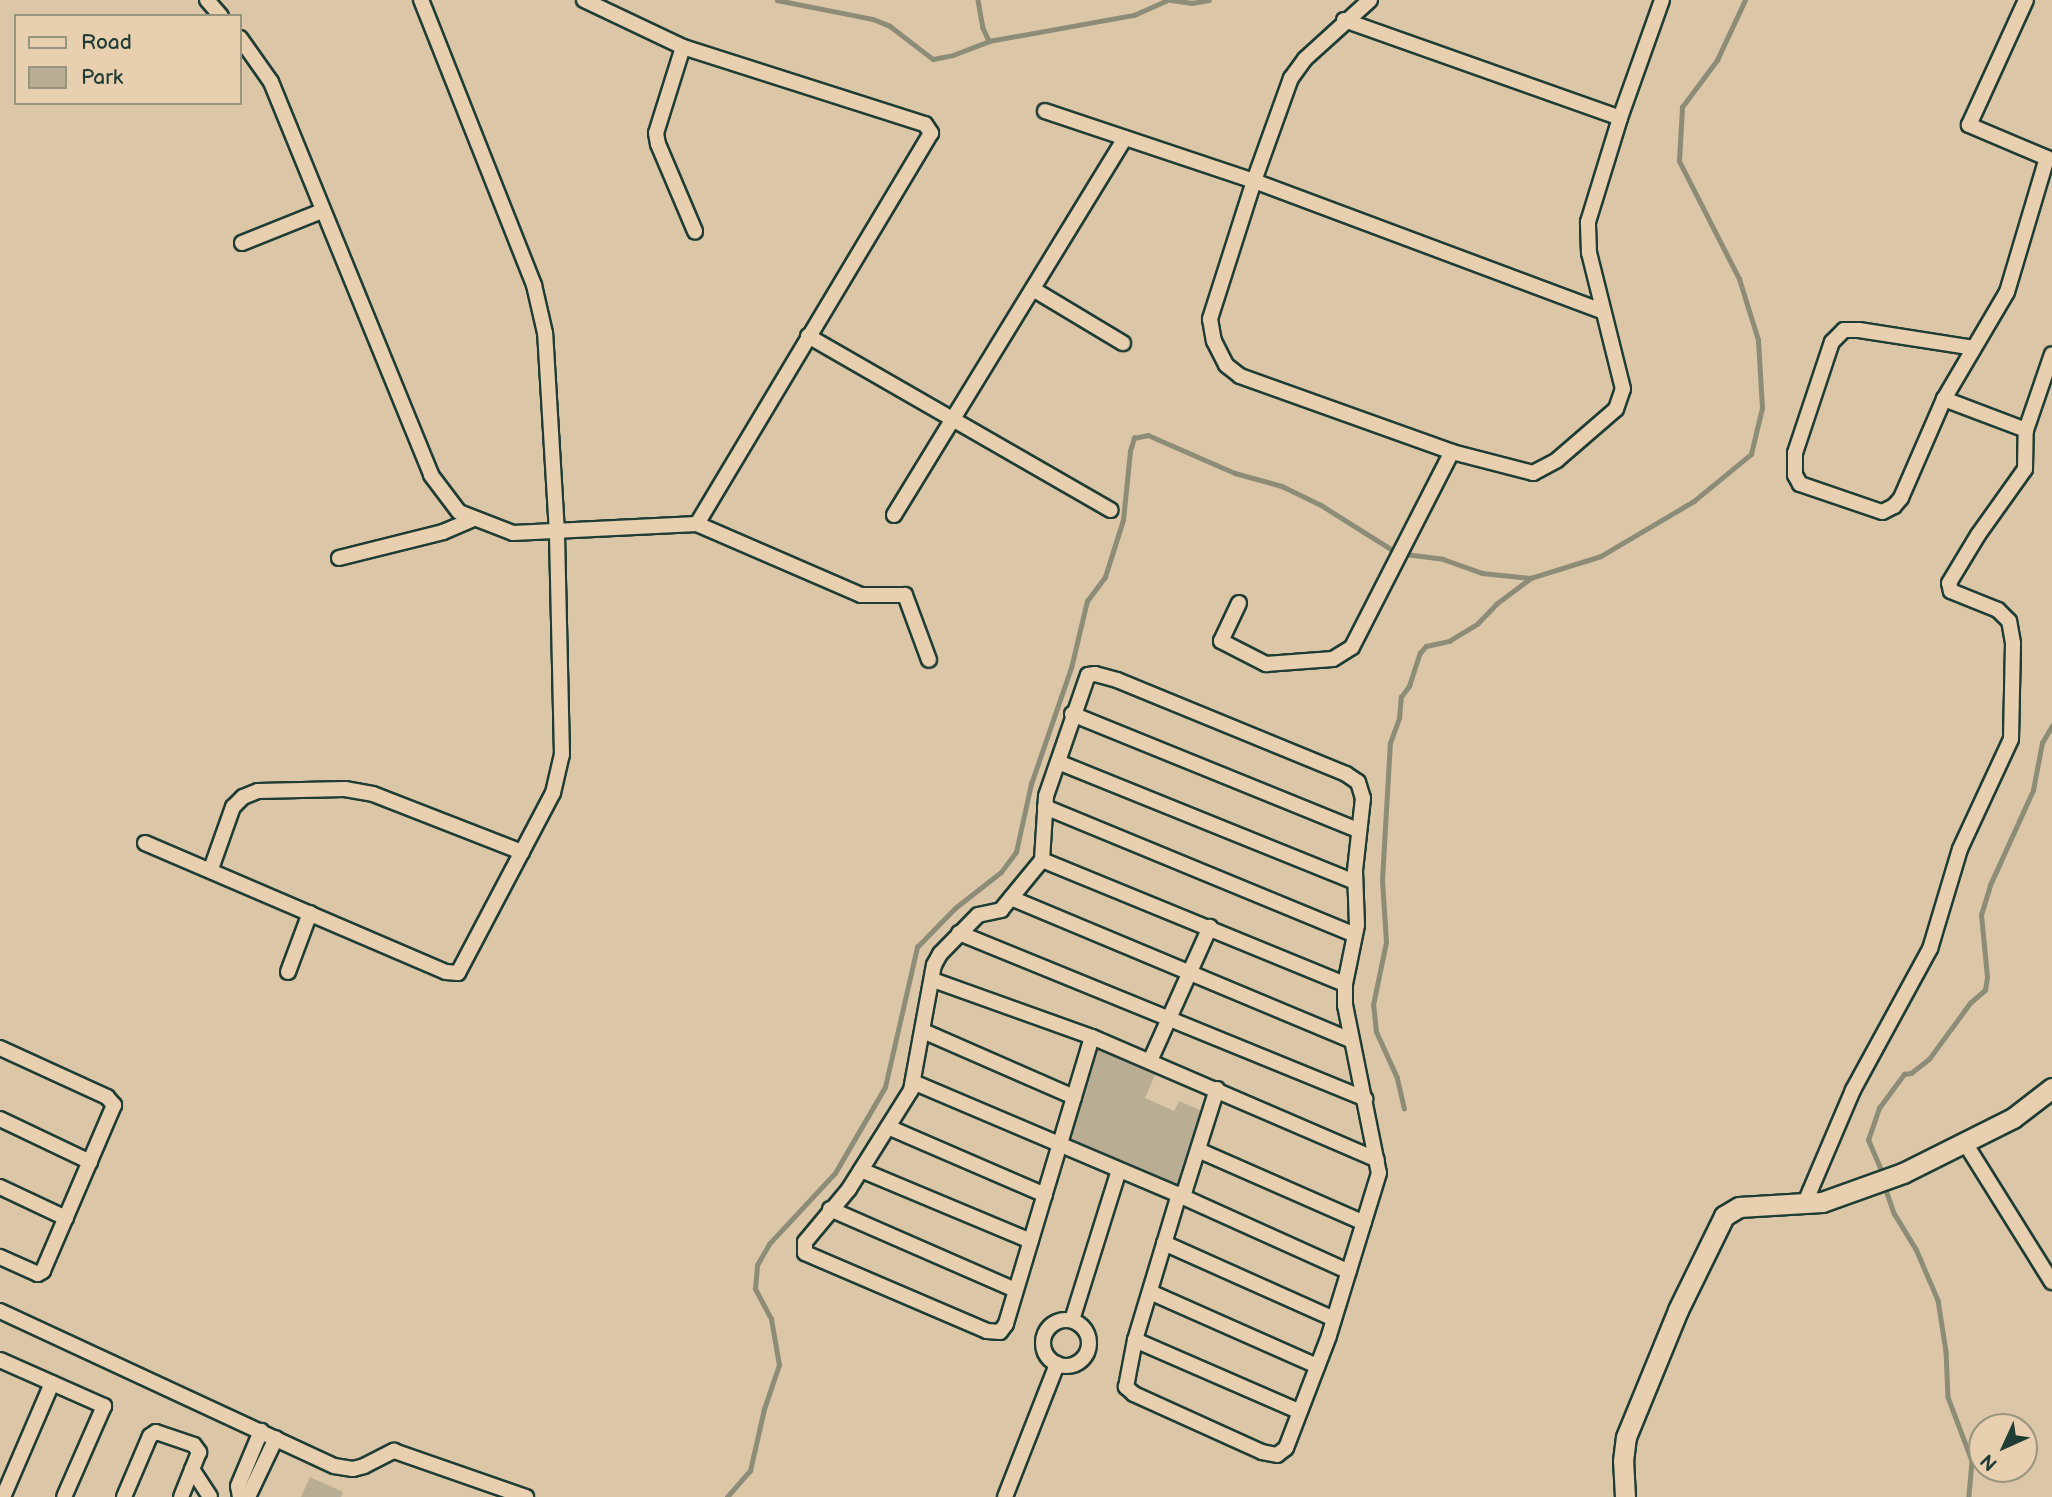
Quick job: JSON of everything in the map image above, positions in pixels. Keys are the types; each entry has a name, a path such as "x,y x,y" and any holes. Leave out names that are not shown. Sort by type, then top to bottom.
{"street":[{"path":"208,0 219,14"},
{"path":"145,843 211,869 446,972 458,973 553,793 562,755 557,533 545,333 534,285 421,0"},
{"path":"584,0 683,47 930,128 932,133 697,524"},
{"path":"1370,0 1344,20 1305,59 1291,78 1254,181 1210,319 1214,341 1226,365 1240,376 1452,452 1533,473 1558,460 1616,409 1623,388 1589,253 1588,222 1620,118 1662,0"},
{"path":"1974,348 1844,330 1832,342 1795,453 1796,475 1800,484 1882,512 1894,506 1902,498 1944,399 2007,292 2047,158 1969,125 2026,0"},
{"path":"1344,20 1620,118"},
{"path":"242,41 271,82 321,211 431,475 459,512 513,533 557,533 697,524 861,595 905,595 929,660"},
{"path":"683,47 656,133 657,144 695,231"},
{"path":"1045,110 1254,181 1602,311"},
{"path":"894,515 1125,138"},
{"path":"242,243 321,211"},
{"path":"1033,289 1123,343"},
{"path":"808,336 1110,510"},
{"path":"1804,1205 1853,1090 1930,949 1960,849 2011,739 2013,643 2009,621 1998,610 1951,591 1949,583 1978,535 2025,469 2026,430 2052,354"},
{"path":"1944,399 2026,430"},
{"path":"1239,603 1221,642 1266,664 1333,659 1352,647 1452,452"},
{"path":"339,558 443,532 474,519"},
{"path":"1092,1037 1006,1324 1000,1332 987,1331 805,1253 805,1242 861,1170 912,1082 934,965 959,933 978,915 998,912 1042,860 1045,807 1072,714 1088,675 1095,674 1116,680 1346,774 1357,782 1363,798 1358,830 1355,935 1345,984 1351,1040 1377,1160 1378,1179 1317,1366 1286,1448 1277,1455 1250,1447 1134,1394 1126,1387 1135,1340 1164,1243 1217,1089"},
{"path":"1072,714 1358,830"},
{"path":"1058,762 1355,882"},
{"path":"211,869 233,807 243,797 258,791 345,789 373,794 523,852"},
{"path":"1045,807 1355,935"},
{"path":"1042,860 1345,984"},
{"path":"1011,898 1351,1040"},
{"path":"288,972 310,912"},
{"path":"1150,1061 1210,927"},
{"path":"959,933 1171,1017 1365,1099"},
{"path":"933,980 1092,1037 1377,1160"},
{"path":"923,1031 1074,1097"},
{"path":"0,1048 113,1102 41,1273 0,1257"},
{"path":"912,1082 1181,1196 1349,1272"},
{"path":"1625,1497 1623,1461 1626,1437 1678,1310 1724,1216 1739,1207 1822,1202 1903,1173 2013,1118 2052,1088"},
{"path":"0,1119 90,1162"},
{"path":"888,1127 1045,1195"},
{"path":"1965,1143 2052,1282"},
{"path":"1198,1150 1364,1223"},
{"path":"861,1170 1031,1241"},
{"path":"1072,1320 1119,1170"},
{"path":"0,1188 66,1218"},
{"path":"830,1209 1015,1290"},
{"path":"1164,1243 1334,1319"},
{"path":"1150,1292 1317,1366"},
{"path":"0,1311 344,1468 364,1466 386,1453 405,1453 526,1497"},
{"path":"1057,1364 1079,1362 1088,1350 1088,1335 1072,1320"},
{"path":"1057,1364 1044,1351 1043,1338 1054,1323 1072,1320"},
{"path":"1135,1340 1298,1411"},
{"path":"0,1361 104,1406 64,1497"},
{"path":"1004,1497 1057,1364"},
{"path":"3,1497 52,1383"},
{"path":"240,1497 238,1486 261,1431"},
{"path":"124,1497 154,1432 194,1445 199,1452 181,1497"},
{"path":"248,1497 275,1438"},
{"path":"192,1469 210,1497"}],"green space":[{"path":"1094,1048 1157,1070 1145,1098 1174,1111 1179,1101 1202,1111 1178,1188 1067,1143"},
{"path":"310,1477 343,1492 341,1497 301,1497"}],"waterway":[{"path":"777,0 873,19 890,26 933,59 953,55 989,41 1134,15 1168,0"},
{"path":"978,0 983,28 989,41"},
{"path":"1171,0 1192,3 1209,0"},
{"path":"1405,554 1443,559 1482,573 1531,578 1601,556 1694,501 1751,454 1762,408 1758,340 1739,279 1679,161 1682,107 1717,60 1745,0"},
{"path":"727,1497 750,1471 764,1409 779,1365 771,1319 755,1289 757,1265 769,1244 835,1173 885,1087 917,947 955,908 1001,872 1016,852 1031,784 1071,668 1087,601 1105,577 1123,520 1130,451 1134,438 1148,435 1235,473 1282,486 1321,505 1396,552"},
{"path":"1404,1109 1397,1078 1376,1032 1373,1005 1386,942 1382,880 1390,743 1399,718 1401,697 1409,686 1420,653 1426,646 1449,641 1477,624 1496,604 1531,578"},
{"path":"1883,1175 1868,1140 1879,1108 1904,1074 1911,1073 1929,1059 1970,1003 1985,990 1987,977 1981,915 1990,885 2033,790 2042,743 2052,726"},
{"path":"1884,1184 1894,1213 1916,1249 1938,1300 1946,1351 1948,1397 1972,1461 1969,1497"}]}
